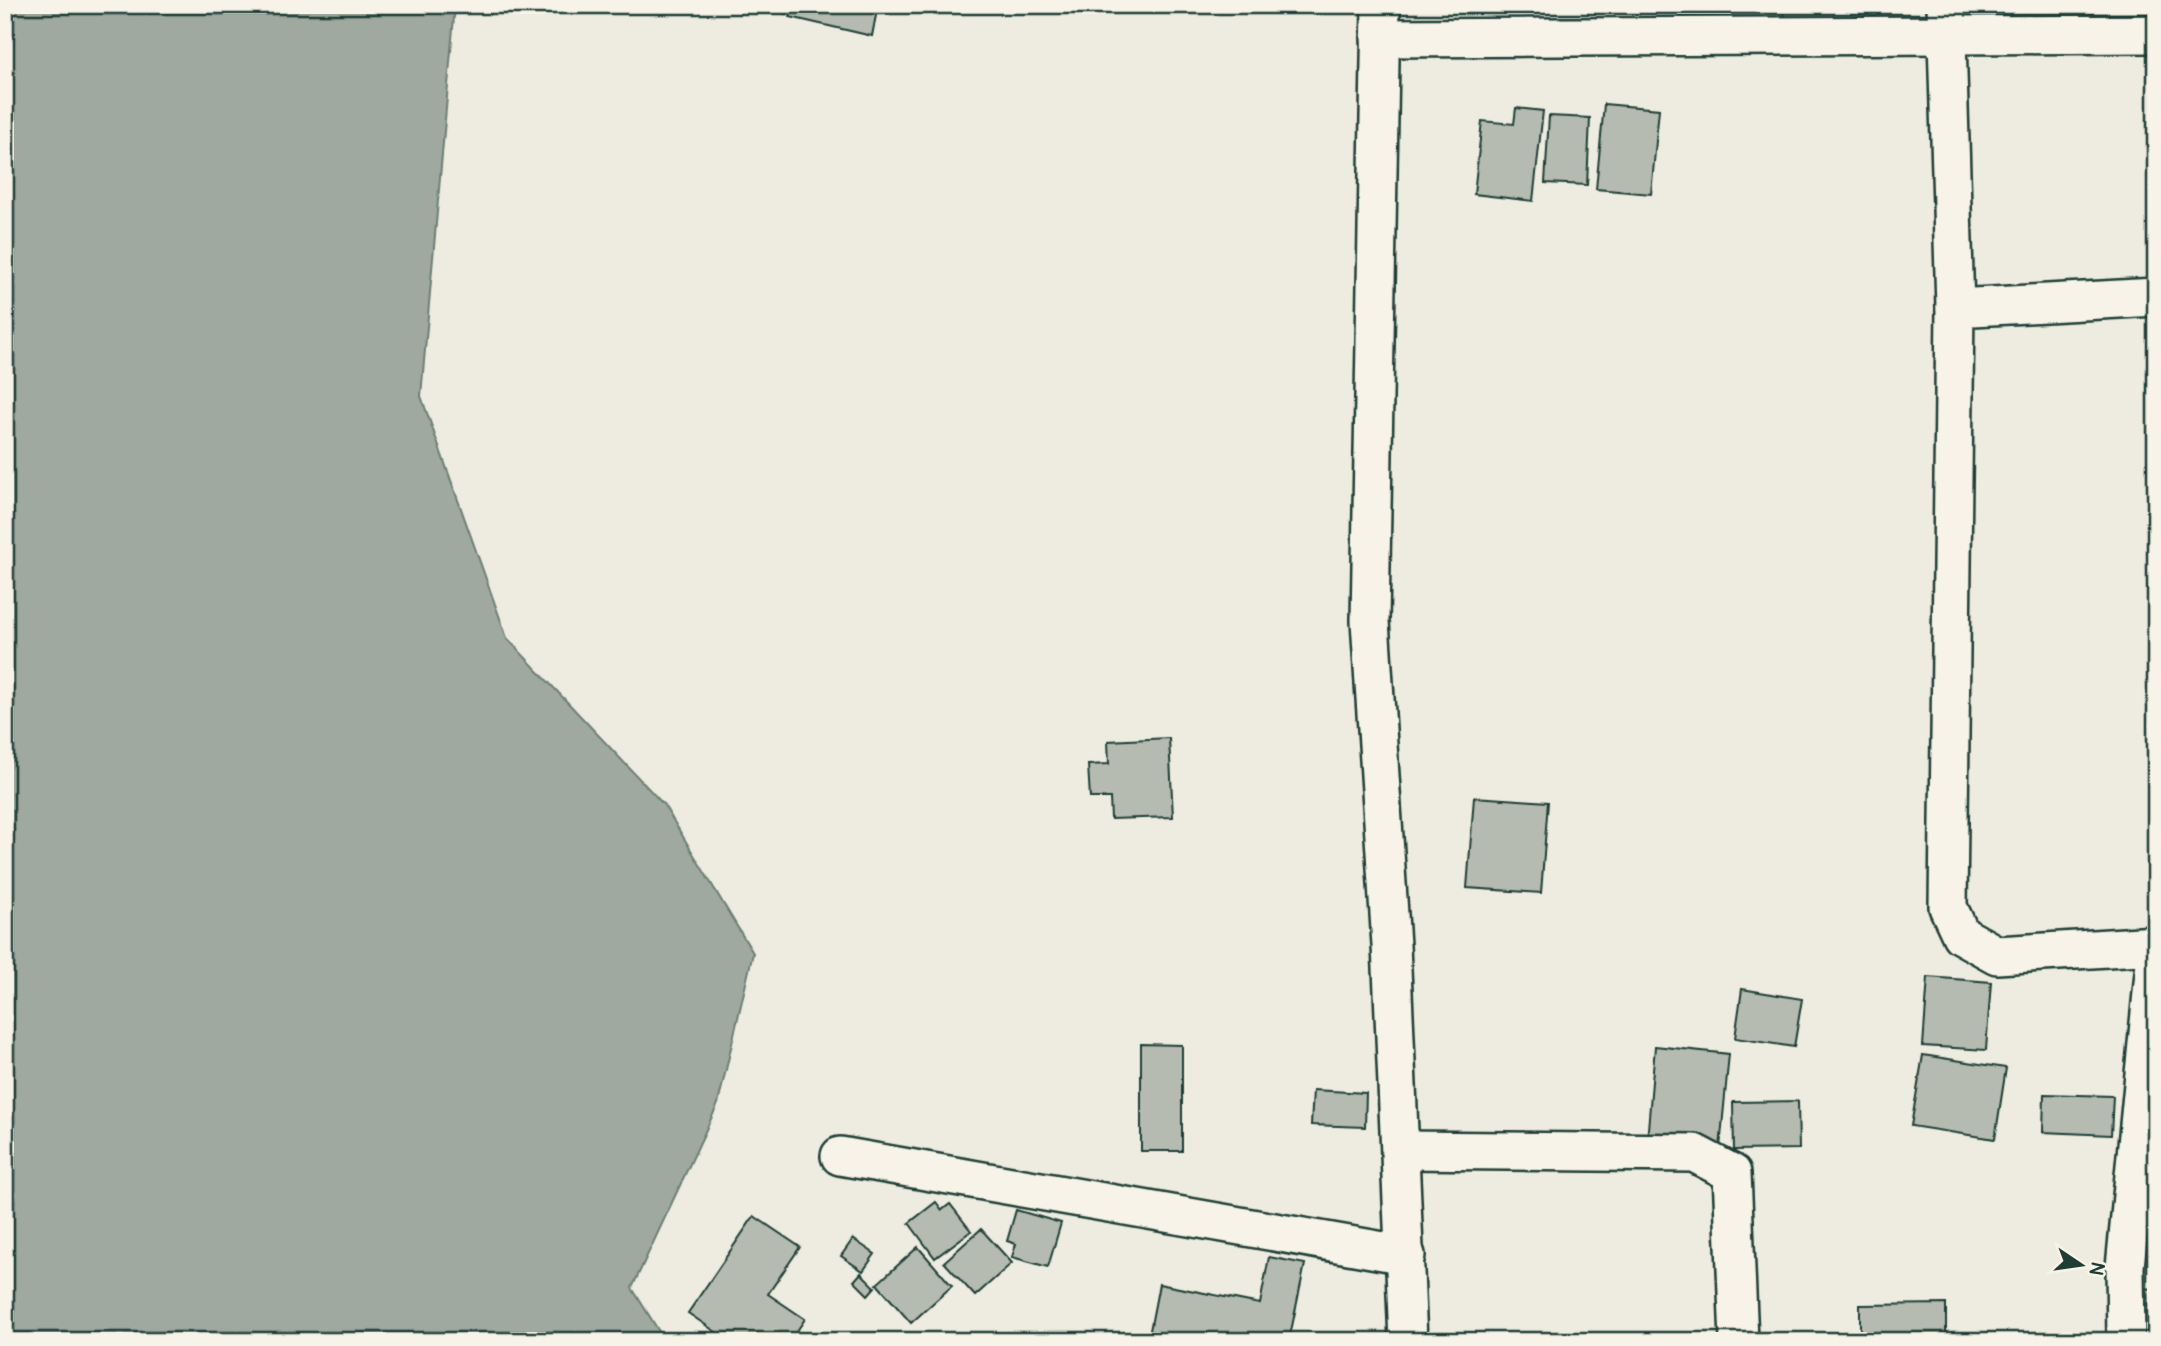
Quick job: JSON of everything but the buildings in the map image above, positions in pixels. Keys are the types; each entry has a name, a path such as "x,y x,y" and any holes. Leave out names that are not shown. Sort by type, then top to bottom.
{"street":[{"path":"1947,20 1955,308 1948,907 1961,935 1997,955 2156,945"},
{"path":"1408,1341 1390,932 1370,621 1381,21 1947,20 2156,34"},
{"path":"1955,308 2156,297"},
{"path":"2126,1341 2126,1267 2156,952"},
{"path":"1401,1150 1694,1153 1732,1173 1739,1341"},
{"path":"841,1156 1406,1255"}],"shaded area":[{"path":"5,5 455,5 421,396 507,638 664,805 753,953 718,1104 632,1288 665,1341 5,1341"}]}
